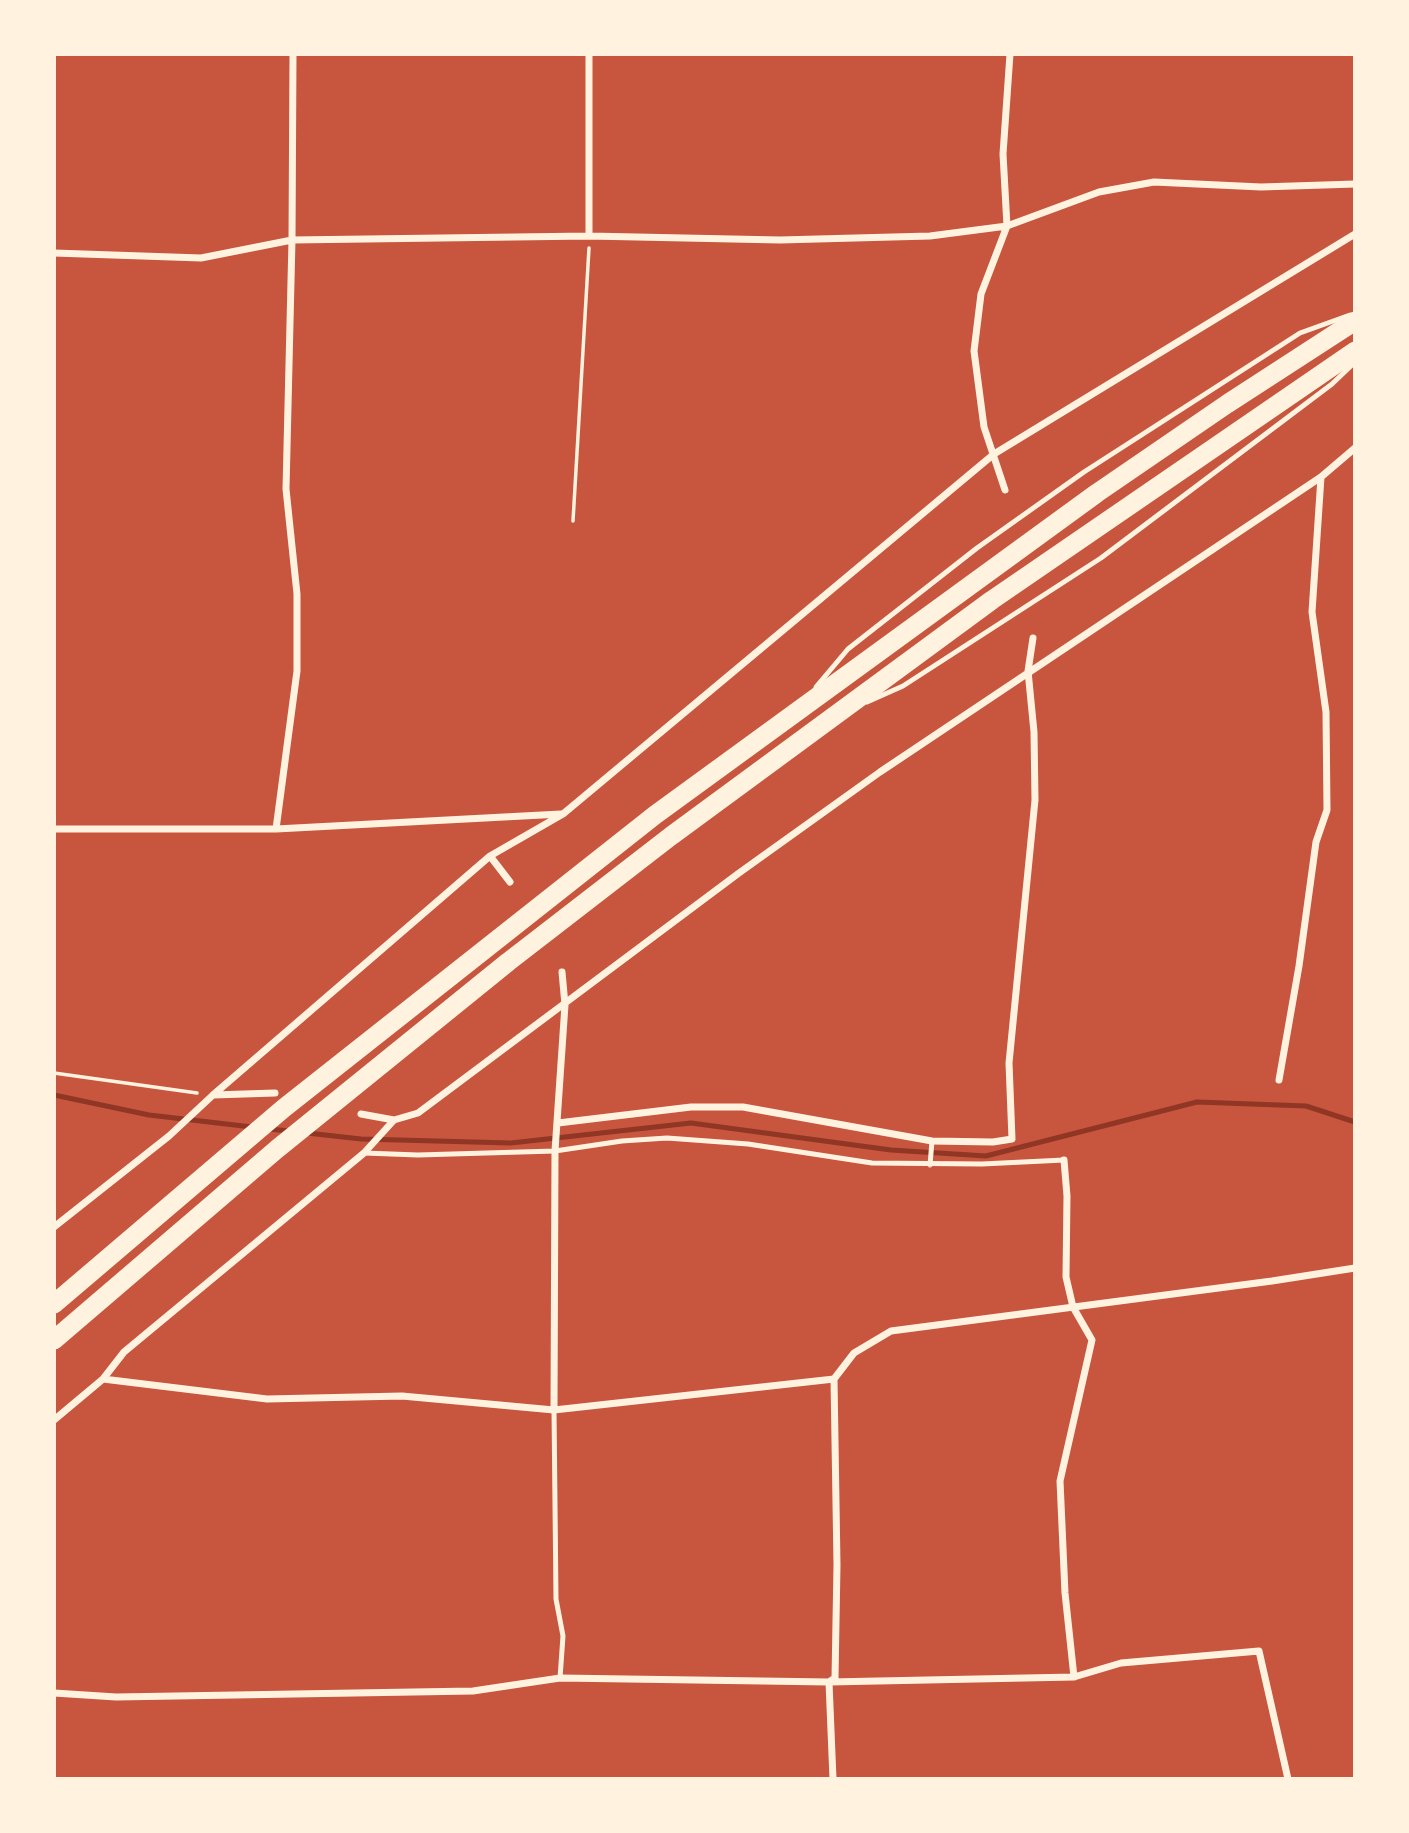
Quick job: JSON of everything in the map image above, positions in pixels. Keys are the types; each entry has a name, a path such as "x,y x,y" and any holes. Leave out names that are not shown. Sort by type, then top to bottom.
{"highway":[{"path":"54,1304 242,1143 279,1100 655,815 1097,493 1355,321"},
{"path":"54,1340 277,1149 671,836 1013,585 1355,351"}],"street":[{"path":"276,829 297,671 296,594 286,489 293,54"},
{"path":"589,54 589,236"},
{"path":"1004,490 984,427 974,351 981,294 1007,226 1003,154 1010,54"},
{"path":"54,253 201,258 292,240 589,236 780,240 930,236 1007,226 1099,192 1154,182 1261,187 1355,184"},
{"path":"54,1227 177,1129 212,1095 490,856 564,814 994,454 1355,234"},
{"path":"361,1114 394,1120 418,1113 761,857 1028,671 1321,477 1355,448"},
{"path":"1279,1080 1299,966 1316,842 1327,810 1326,712 1312,612 1321,477"},
{"path":"558,1125 691,1107 743,1107 932,1143 1012,1139 1009,1063 1035,800 1034,732 1028,671 1033,638"},
{"path":"54,830 276,829 564,814"},
{"path":"490,856 510,882"},
{"path":"554,1409 556,1149 565,1005 562,972"},
{"path":"212,1095 279,1100"},
{"path":"54,1420 103,1379 124,1352 367,1150 394,1120"},
{"path":"1064,1160 1067,1196 1066,1277 1073,1307 1092,1340 1060,1481 1065,1593 1074,1677"},
{"path":"829,1682 835,1678 834,1379 854,1353 891,1331 1355,1268"},
{"path":"103,1379 267,1399 402,1396 554,1409 834,1379"},
{"path":"54,1693 116,1697 473,1691 560,1678 829,1682 1074,1677 1121,1663 1259,1651 1288,1779"},
{"path":"829,1682 833,1779"}],"lane":[{"path":"794,714 848,649 1030,510 1300,332 1355,313"},
{"path":"830,719 902,686 1101,558 1332,384 1355,362"},
{"path":"367,1150 418,1155 556,1149 622,1140 667,1138 748,1144 872,1163 1064,1160"},
{"path":"931,1162 932,1143"},
{"path":"554,1409 556,1599 563,1636 560,1678"}],"path":[{"path":"573,521 589,236"},
{"path":"54,1073 212,1095"}],"waterway":[{"path":"54,1095 149,1115 252,1127"},
{"path":"307,1133 361,1139 511,1143 691,1123 891,1150 986,1156 1197,1102 1306,1106 1355,1122"},
{"path":"268,1129 290,1131"}]}
